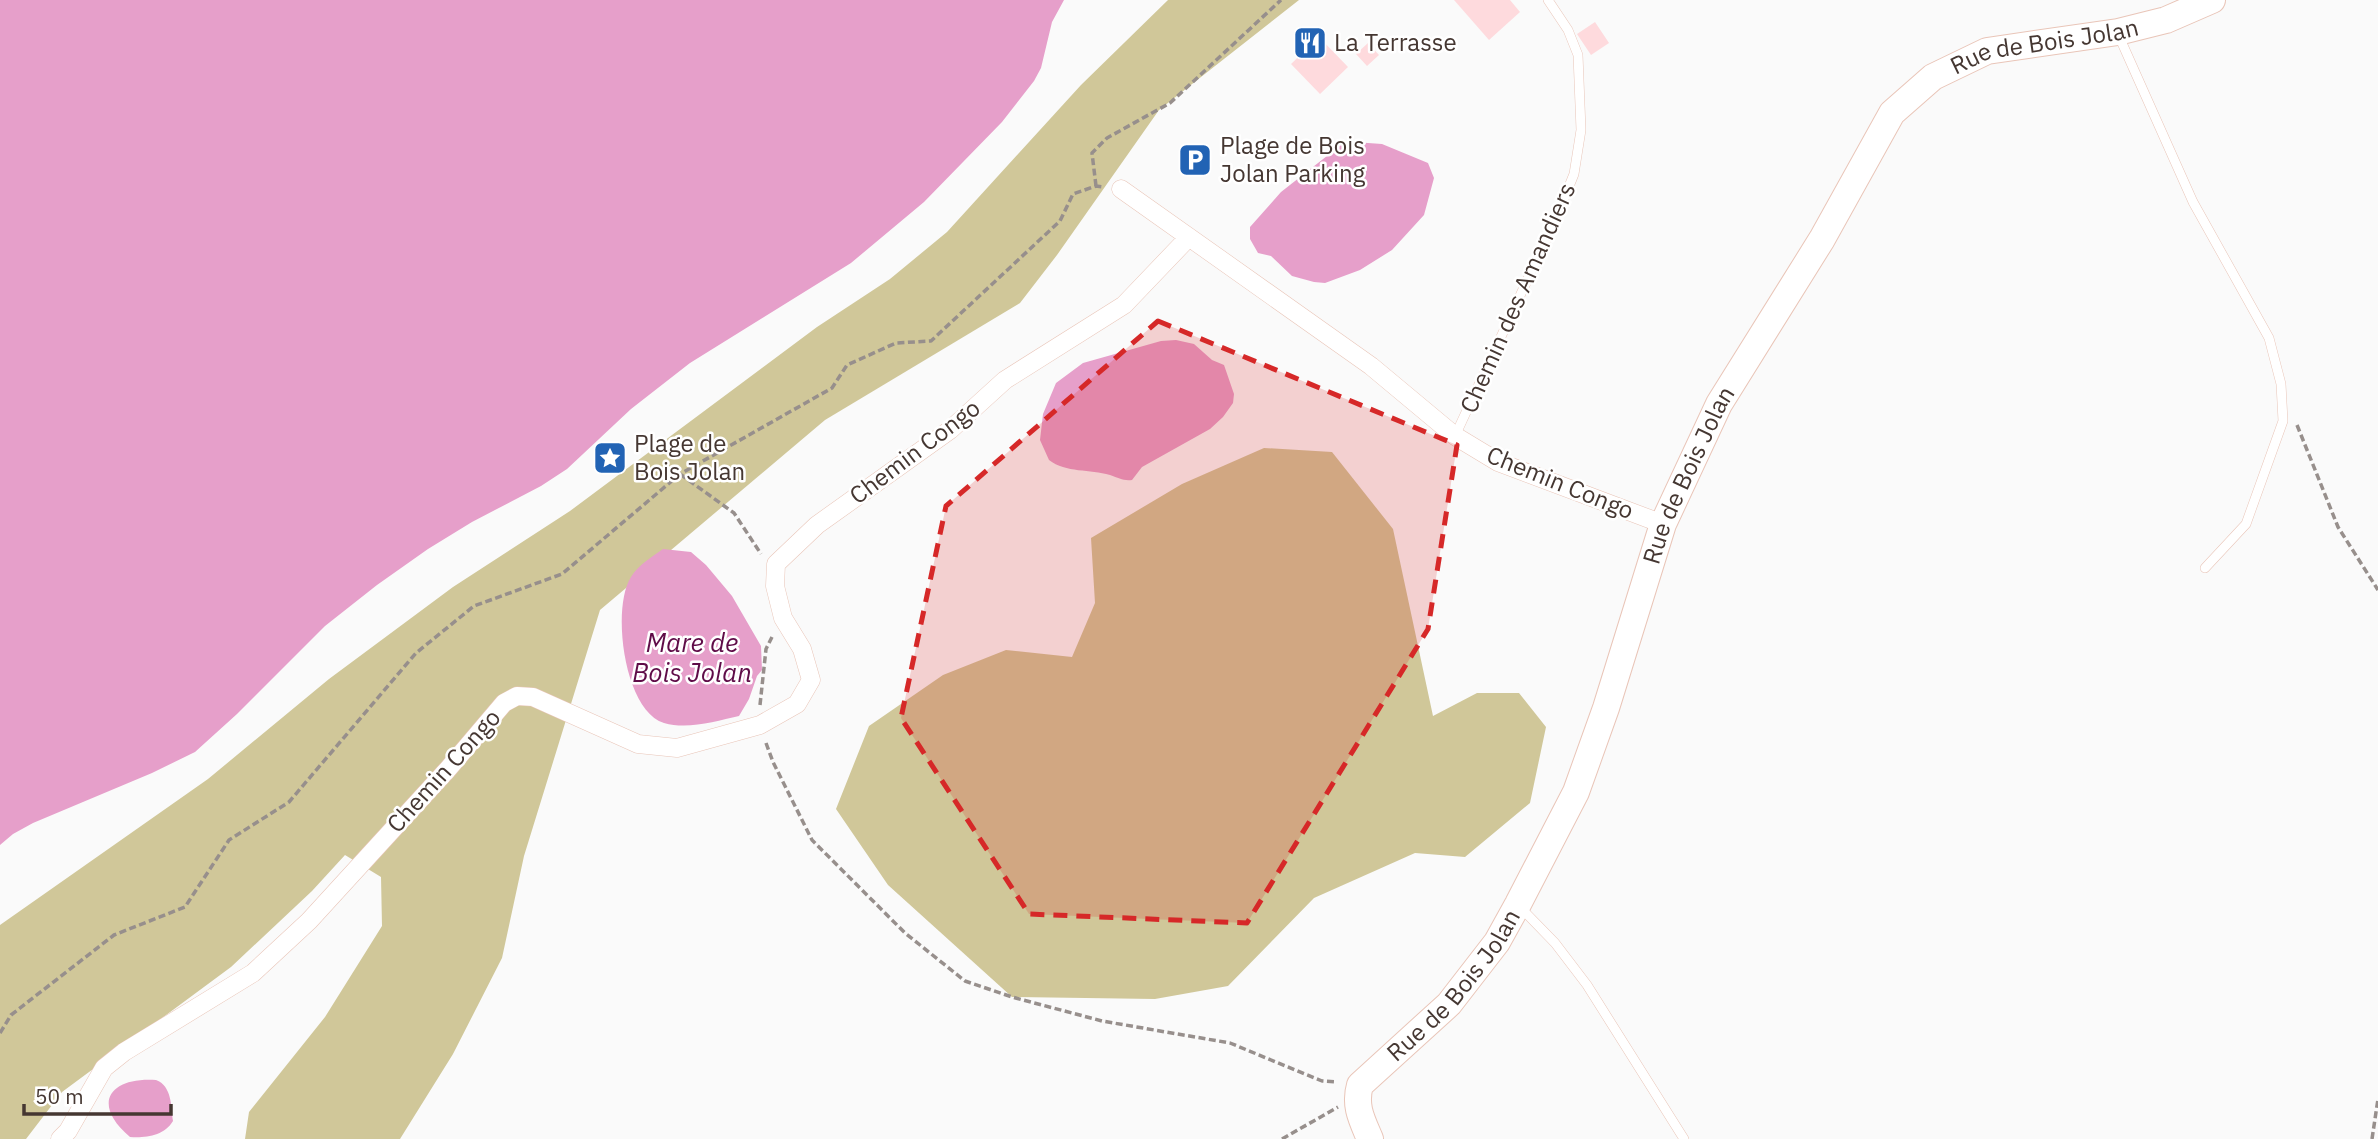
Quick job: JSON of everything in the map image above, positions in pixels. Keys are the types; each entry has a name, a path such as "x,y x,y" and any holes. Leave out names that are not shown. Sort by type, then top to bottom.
{"street":[{"name":"Rue de Bois Jolan","path":"1358,1091 1449,1004 1497,942 1518,904 1576,792 1606,708 1663,524 1719,404 1822,239 1892,113 1933,76 1987,51 2118,32 2166,20 2212,0"},
{"name":"Chemin Congo","path":"1122,189 1371,366 1455,436 1498,462 1663,524"},
{"name":"Chemin Congo","path":"60,1139 68,1131 104,1068 124,1052 253,974 309,921 505,703 517,696 533,697 638,744 677,748 760,725 797,704 811,680 802,649 783,618 775,586 776,564 817,525 950,430 1005,380 1124,305 1189,237"},
{"path":"1358,1091 1359,1113 1370,1139"}],"lane":[{"name":"Chemin des Amandiers","path":"1455,436 1574,174 1581,130 1578,55 1569,30 1548,0"},
{"path":"2118,32 2193,202 2269,338 2281,384 2283,421 2246,524 2205,568"},
{"path":"1518,904 1556,943 1587,985 1684,1139"}],"path":[{"path":"0,1034 10,1015 114,935 185,907 229,839 289,802 416,653 474,606 562,573 680,474 832,388 847,366 896,343 931,341 1060,221 1073,194 1096,186 1092,153 1108,138 1170,103 1282,0"},
{"path":"2297,423 2338,527 2378,590"},
{"path":"680,474 734,513 761,554 776,564"},
{"path":"783,618 766,649 760,725 773,762 812,841 905,933 965,981 1012,997 1102,1021 1230,1043 1322,1081 1358,1091"},
{"path":"1282,1139 1358,1091"},
{"path":"2372,1139 2378,1099"}],"highlighted area":[{"path":"1158,321 1457,445 1428,629 1247,923 1029,914 901,718 946,506"}],"shaded area":[{"path":"1168,0 1299,0 1159,110 1020,303 825,420 600,610 524,856 502,958 453,1054 400,1139 245,1139 249,1112 325,1017 382,926 381,877 345,855 312,891 231,967 62,1092 26,1139 0,1139 0,925 208,779 329,679 453,587 570,511 817,327 890,279 947,232 1081,85"},
{"path":"1264,448 1332,452 1393,529 1433,716 1477,693 1519,693 1546,727 1530,803 1465,857 1415,853 1314,898 1228,986 1155,999 1012,997 888,885 836,809 869,726 943,675 1006,650 1072,657 1095,603 1091,538 1182,484"}],"water":[{"path":"0,0 1064,0 1052,22 1041,68 1002,122 924,202 851,263 690,363 631,409 567,469 541,486 472,522 377,585 325,626 195,752 33,823 0,845"},
{"path":"1354,142 1382,144 1428,163 1434,178 1424,215 1392,250 1360,270 1325,283 1292,276 1271,256 1258,253 1250,239 1250,227 1281,192 1341,145"},
{"path":"1176,340 1194,344 1212,360 1224,365 1234,394 1233,403 1223,417 1210,429 1142,467 1132,480 1070,469 1049,460 1040,440 1043,414 1056,383 1083,363 1161,341"},
{"name":"Mare de Bois Jolan","path":"663,549 691,552 706,565 732,596 761,646 762,670 739,716 702,724 673,725 650,715 639,699 625,657 622,611 625,592 637,569"},
{"path":"156,1080 168,1092 173,1121 165,1130 154,1135 130,1137 111,1114 111,1095 127,1083"}],"building":[{"path":"1454,0 1510,0 1520,12 1489,40"},
{"path":"1595,22 1609,43 1591,55 1577,34"},
{"path":"1319,37 1348,67 1320,94 1291,64"},
{"path":"1368,43 1379,55 1367,66 1356,54"}],"place":[{"name":"La Terrasse","path":"1310,43"},
{"name":"Plage de Bois Jolan Parking","path":"1195,160"},
{"name":"Plage de Bois Jolan","path":"610,458"}]}
